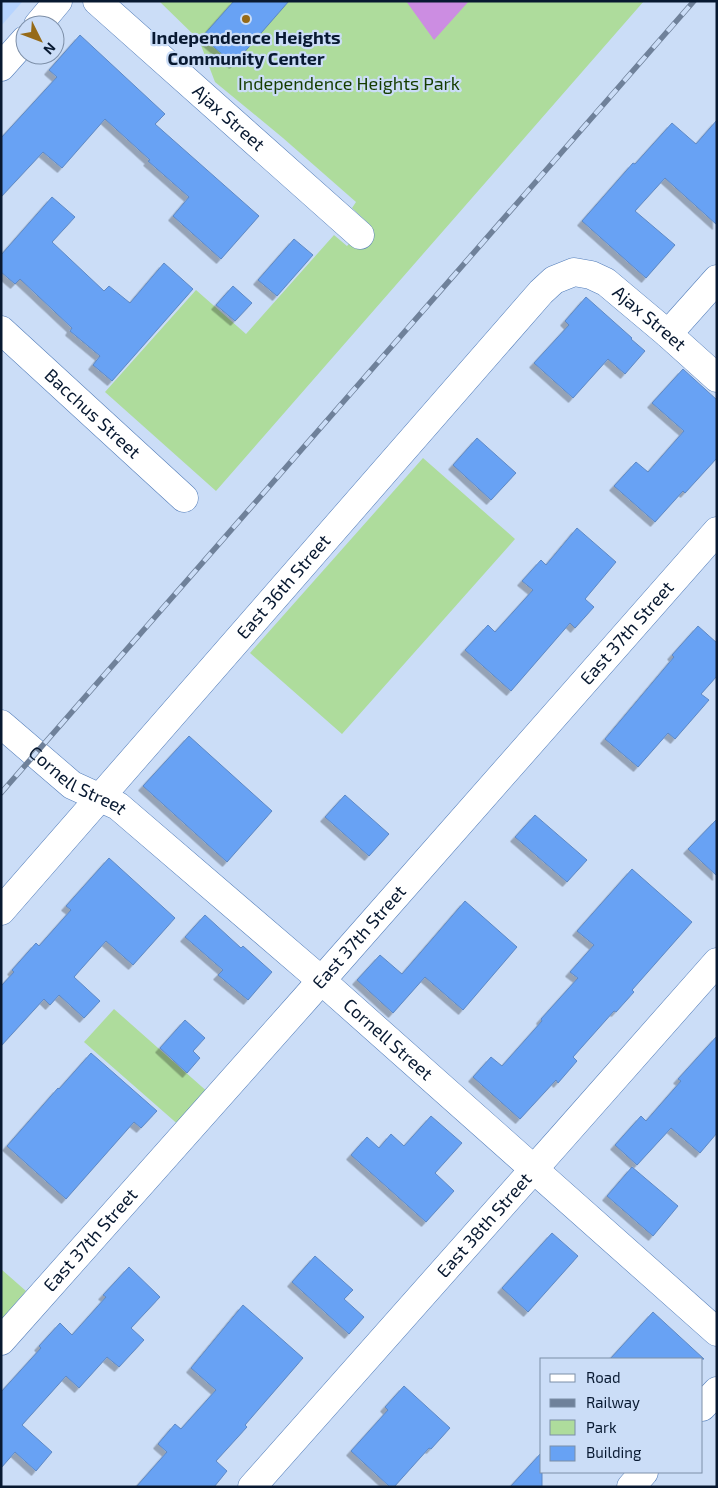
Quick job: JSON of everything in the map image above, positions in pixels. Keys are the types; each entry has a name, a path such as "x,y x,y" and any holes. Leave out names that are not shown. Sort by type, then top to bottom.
{"street":[{"path":"46,15 58,1"},
{"name":"Ajax Street","path":"98,1 360,234"},
{"path":"1,67 15,51"},
{"name":"Ajax Street","path":"574,272 591,275 606,282 717,378"},
{"name":"East 36th Street","path":"1,911 541,292 554,280 574,272"},
{"path":"668,334 717,278"},
{"name":"Bacchus Street","path":"1,330 184,498"},
{"name":"East 37th Street","path":"1,1341 322,981 717,531"},
{"name":"Cornell Street","path":"1,724 72,785 118,806 322,981 717,1332"},
{"name":"East 38th Street","path":"252,1487 717,962"},
{"path":"703,1406 717,1390"},
{"path":"631,1487 643,1473"}],"shaded area":[{"path":"1,1 23,1 1,26"},
{"path":"406,1 469,1 434,40"}],"green space":[{"name":"Independence Heights Park","path":"159,1 644,1 216,491 105,392 196,290 246,334 334,235 347,246 368,223 352,208 356,202 215,82 199,40"},
{"path":"423,458 515,539 342,734 250,653"},
{"path":"114,1009 210,1094 181,1127 84,1042"},
{"path":"1,1269 26,1291 1,1320"}],"building":[{"name":"Independence Heights Community Center","path":"234,1 289,1 234,64 202,37"},
{"path":"80,35 165,114 155,124 259,216 221,259 173,216 189,197 148,161 150,160 105,119 62,168 43,152 1,197 1,138 57,77 49,70 53,65 65,65 65,52"},
{"path":"717,120 717,225 665,178 635,211 675,245 646,278 582,221 633,163 635,164 672,123 696,144"},
{"path":"52,197 75,217 52,242 104,291 109,286 130,303 164,263 193,289 112,381 93,365 100,356 70,331 72,328 20,279 15,284 1,272 1,255"},
{"path":"294,239 313,255 277,296 258,280"},
{"path":"233,286 252,303 235,321 216,305"},
{"path":"586,297 645,351 625,374 608,359 573,398 534,363 569,325 565,321"},
{"path":"683,369 717,400 717,458 655,522 614,486 636,462 648,472 684,431 652,403"},
{"path":"477,438 516,473 491,500 453,465"},
{"path":"577,528 616,562 585,599 594,607 575,628 570,623 511,691 465,650 488,625 495,632 533,590 522,581 541,560 546,565"},
{"path":"698,626 717,643 717,676 701,694 709,700 675,739 668,733 638,767 605,739 674,657 672,655"},
{"path":"189,736 272,811 227,862 143,786"},
{"path":"345,795 389,834 369,856 325,817"},
{"path":"535,815 587,860 567,882 515,837"},
{"path":"717,819 717,876 688,849"},
{"path":"109,858 175,918 133,965 106,941 74,977 100,1001 84,1018 59,995 50,1005 44,999 1,1046 1,986 14,972 12,970 36,943 39,946 71,910 66,906"},
{"path":"632,869 692,922 632,990 634,992 616,1012 614,1011 573,1057 577,1061 558,1083 556,1080 520,1119 473,1077 491,1057 502,1066 578,978 570,972 594,945 577,931"},
{"path":"465,901 517,947 463,1010 425,977 393,1013 357,980 380,955 402,974"},
{"path":"205,915 241,948 243,946 272,972 248,1000 218,975 223,970 185,937"},
{"path":"185,1020 205,1038 193,1051 200,1058 187,1073 160,1048"},
{"path":"717,1036 717,1133 700,1153 671,1128 637,1165 615,1145 641,1116 646,1121 681,1081 678,1079"},
{"path":"91,1053 157,1111 141,1128 134,1122 66,1199 7,1146"},
{"path":"431,1116 462,1143 435,1173 454,1191 426,1222 351,1155 367,1137 379,1148 391,1134 404,1146"},
{"path":"632,1167 678,1206 653,1236 607,1196"},
{"path":"552,1233 578,1256 528,1312 502,1288"},
{"path":"315,1256 353,1290 344,1299 364,1317 349,1334 292,1282"},
{"path":"129,1267 160,1297 131,1328 144,1340 119,1367 107,1357 79,1388 66,1376 22,1425 52,1452 36,1471 15,1452 1,1468 1,1392 41,1348 39,1346 60,1323 72,1335 106,1297 103,1295"},
{"path":"243,1305 303,1358 245,1425 247,1427 216,1461 227,1471 214,1487 136,1487 167,1452 158,1444 175,1424 181,1429 216,1390 191,1368"},
{"path":"653,1312 703,1358 611,1358"},
{"path":"404,1386 450,1428 394,1487 390,1487 351,1451 388,1410 385,1407"},
{"path":"540,1454 542,1487 510,1487"}],"railway":[{"path":"1,793 694,1"}],"place":[{"name":"Independence Heights Community Center","path":"246,19"}]}
